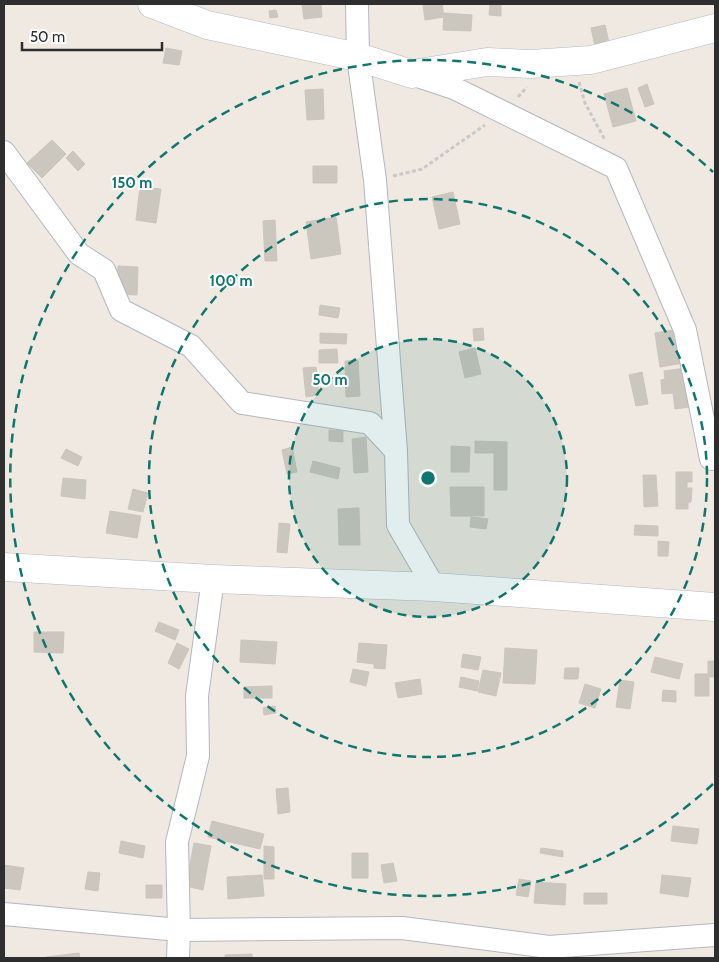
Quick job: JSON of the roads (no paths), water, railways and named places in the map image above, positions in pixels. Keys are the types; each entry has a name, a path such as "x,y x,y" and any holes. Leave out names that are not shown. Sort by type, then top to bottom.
{"street":[{"path":"152,4 207,24 358,57 454,88 616,168 685,330 711,459 715,459"},
{"path":"357,4 358,57 375,180 396,451 398,526 434,587"},
{"path":"412,74 487,62 574,63 715,28"},
{"path":"4,152 79,254 104,270 121,310 191,346 242,402 370,423 396,451"},
{"path":"4,567 213,579 434,587 715,607"},
{"path":"178,958 177,842 198,756 197,696 213,579"},
{"path":"4,914 179,930 402,928 549,947 715,935"}]}
